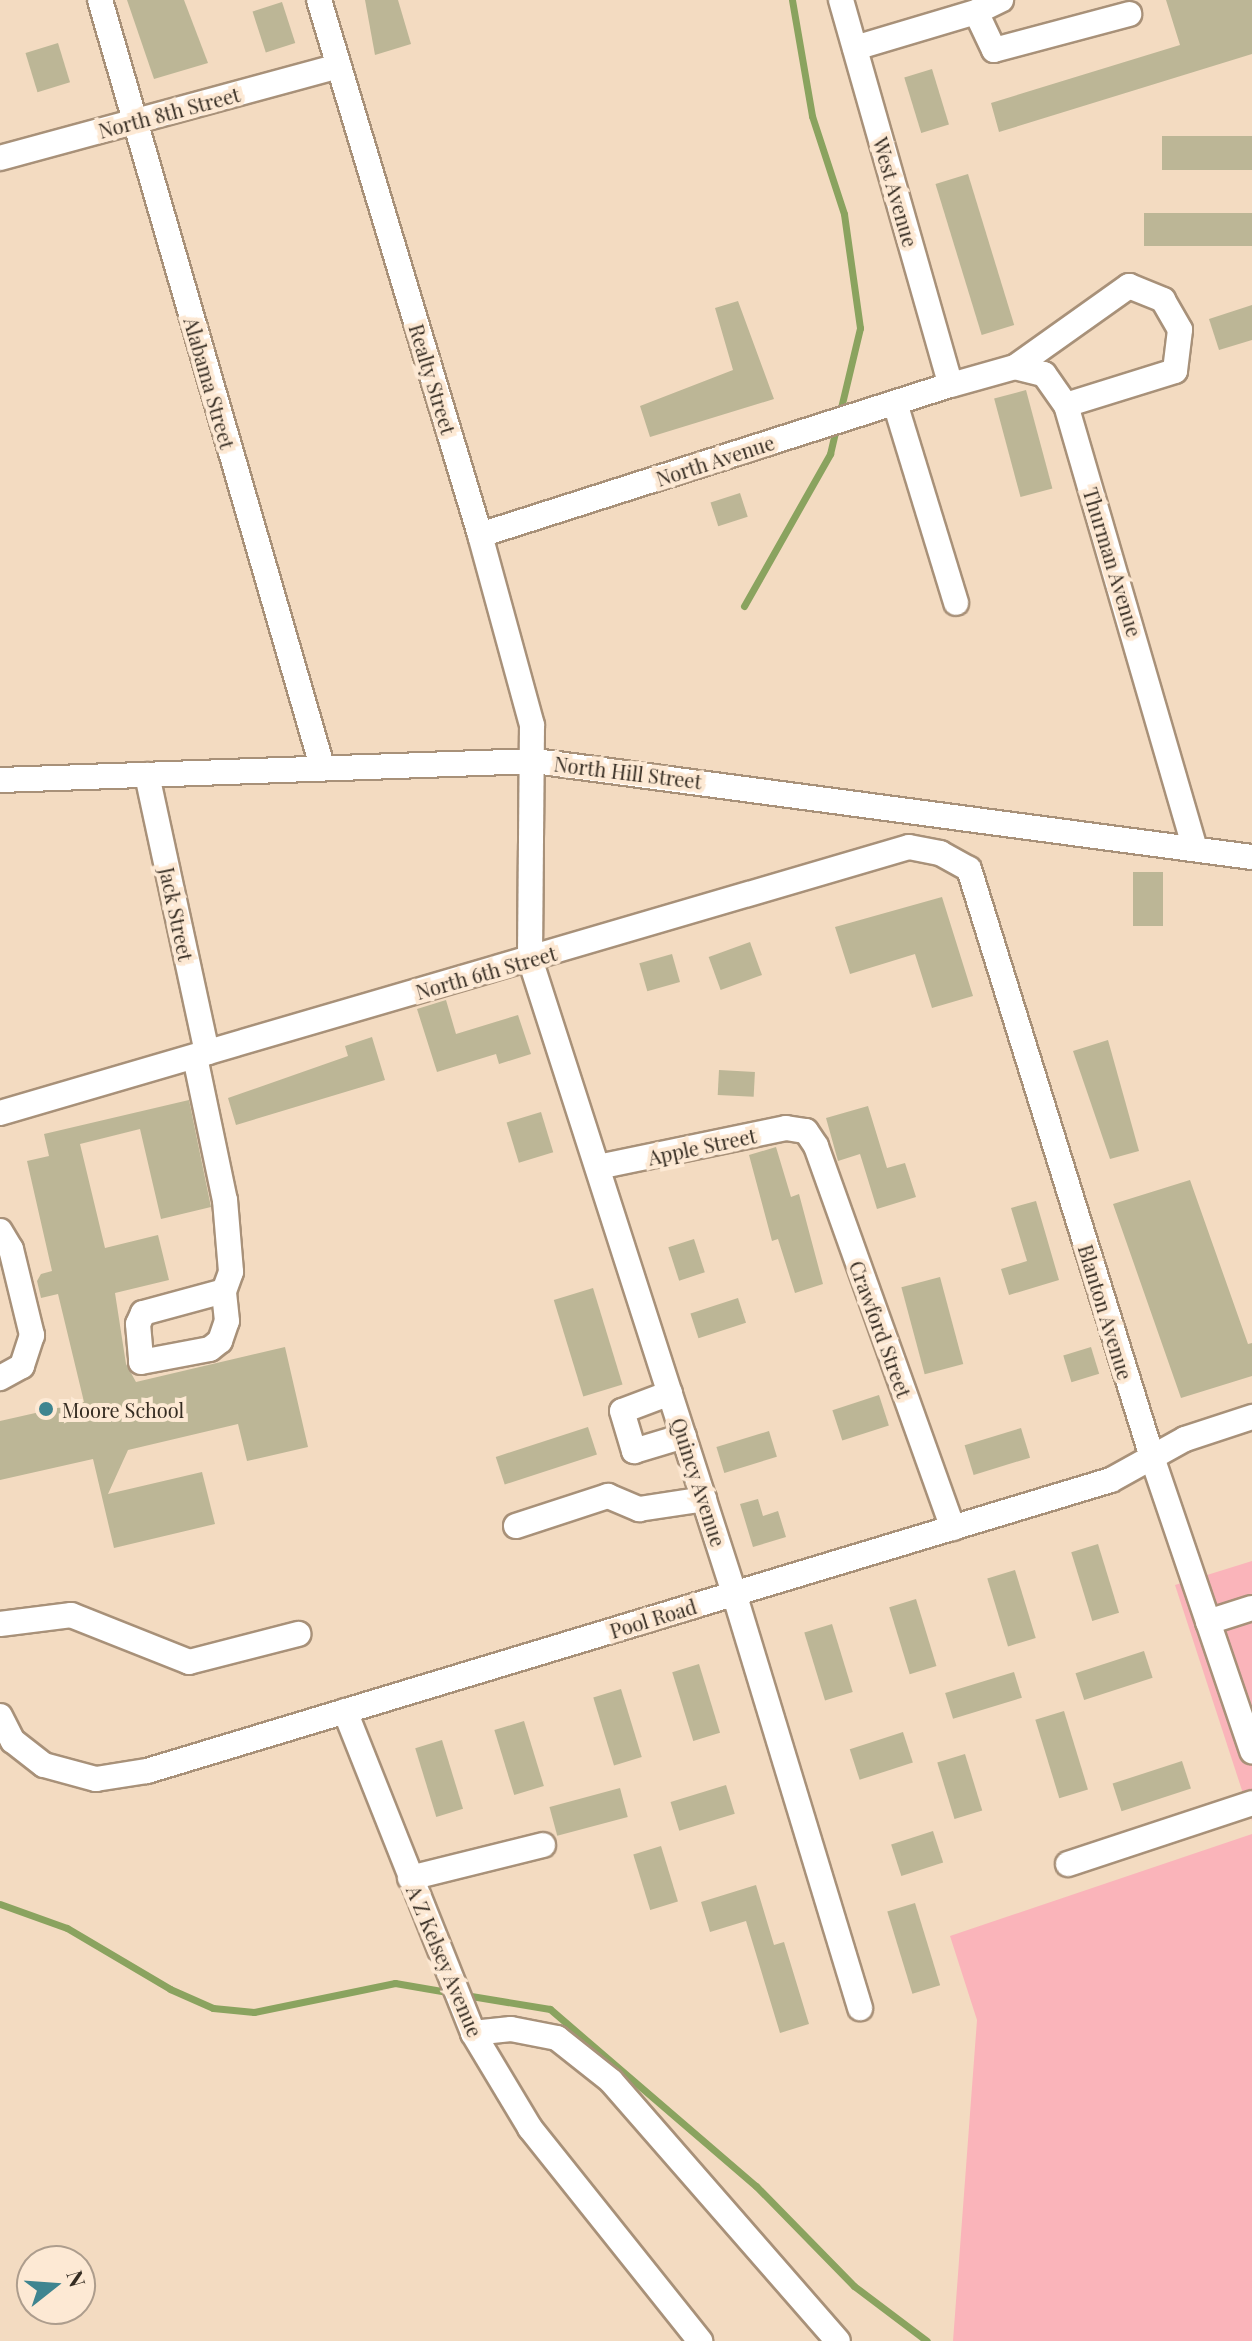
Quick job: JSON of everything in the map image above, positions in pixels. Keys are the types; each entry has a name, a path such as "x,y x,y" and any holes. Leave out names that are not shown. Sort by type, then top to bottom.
{"street":[{"name":"Alabama Street","path":"100,0 322,766"},
{"name":"Realty Street","path":"319,0 480,535 532,725 535,761 530,959"},
{"name":"West Avenue","path":"841,0 951,385"},
{"path":"855,48 976,12 1001,0"},
{"path":"976,12 994,50 1129,14"},
{"name":"North 8th Street","path":"0,158 339,66"},
{"path":"951,385 1015,367 1129,286 1163,300 1180,330 1175,371 1066,405"},
{"name":"Thurman Avenue","path":"1015,367 1044,374 1066,405 1195,848"},
{"name":"North Avenue","path":"480,535 951,385"},
{"path":"895,403 956,603"},
{"name":"North Hill Street","path":"0,780 322,766 535,761 1252,857"},
{"name":"Jack Street","path":"147,775 201,1055 225,1200 231,1272 224,1291"},
{"name":"North 6th Street","path":"0,1113 909,847 940,853 969,869"},
{"name":"Blanton Avenue","path":"969,869 1152,1457 1252,1751"},
{"name":"Quincy Avenue","path":"530,959 734,1593 860,2008"},
{"name":"Apple Street","path":"598,1167 786,1128 806,1131"},
{"name":"Crawford Street","path":"806,1131 816,1146 953,1528"},
{"path":"0,1231 11,1249 32,1335 22,1366 0,1378"},
{"path":"670,1393 622,1411 634,1451 684,1436"},
{"name":"Pool Road","path":"0,1716 13,1741 44,1765 96,1779 147,1771 1111,1480 1185,1439 1252,1417"},
{"path":"516,1526 608,1496 639,1509 704,1499"},
{"path":"1208,1622 1252,1608"},
{"path":"0,1624 71,1615 189,1662 298,1634"},
{"name":"A Z Kelsey Avenue","path":"345,1711 473,2033 530,2128 700,2341"},
{"path":"1068,1864 1252,1803"},
{"path":"410,1878 543,1845"},
{"path":"473,2033 511,2029 557,2038 611,2081 838,2341"}],"shaded area":[{"path":"1252,1561 1252,1821 1175,1585"},
{"path":"1252,1834 1252,2341 953,2341 977,2020 950,1936"}],"building":[{"path":"127,0 184,0 208,63 154,79"},
{"path":"365,0 398,0 411,44 375,55"},
{"path":"1166,0 1252,0 1252,54 999,132 991,103 1180,45"},
{"path":"282,2 295,43 266,52 253,12"},
{"path":"58,43 70,82 37,92 25,53"},
{"path":"932,69 949,124 921,133 904,77"},
{"path":"1162,136 1252,136 1252,170 1162,170"},
{"path":"968,174 1014,325 982,335 935,184"},
{"path":"1144,213 1252,213 1252,246 1144,246"},
{"path":"738,301 774,399 650,437 640,406 733,370 715,308"},
{"path":"1252,305 1252,340 1219,350 1209,319"},
{"path":"1026,390 1052,489 1021,497 994,399"},
{"path":"740,493 748,517 718,526 711,503"},
{"path":"1133,872 1163,872 1163,926 1133,926"},
{"path":"942,897 973,996 932,1008 915,954 850,974 835,927"},
{"path":"750,942 762,975 721,990 709,957"},
{"path":"672,954 680,982 647,991 639,963"},
{"path":"446,1000 456,1034 518,1015 531,1054 499,1064 496,1054 437,1072 417,1009"},
{"path":"372,1037 385,1080 236,1125 228,1098 348,1056 345,1046"},
{"path":"1108,1040 1139,1151 1110,1159 1073,1051"},
{"path":"719,1070 755,1072 754,1097 718,1095"},
{"path":"189,1100 211,1207 161,1219 140,1129 80,1144 105,1248 158,1235 169,1280 115,1293 126,1364 136,1382 285,1347 308,1447 247,1461 238,1424 128,1450 108,1494 202,1472 215,1524 114,1548 93,1459 0,1480 0,1421 84,1402 58,1294 41,1298 37,1281 41,1274 52,1271 27,1161 49,1156 44,1134"},
{"path":"868,1106 887,1168 905,1163 916,1197 877,1209 860,1154 838,1161 826,1118"},
{"path":"541,1112 553,1152 519,1163 507,1123"},
{"path":"776,1147 791,1197 799,1194 823,1284 795,1293 778,1239 772,1241 749,1155"},
{"path":"1190,1180 1248,1344 1252,1343 1252,1376 1181,1398 1113,1204"},
{"path":"1036,1201 1059,1280 1009,1295 1001,1269 1027,1261 1011,1208"},
{"path":"694,1239 705,1272 679,1281 668,1247"},
{"path":"940,1277 963,1364 925,1374 901,1287"},
{"path":"593,1288 623,1385 583,1397 554,1300"},
{"path":"738,1298 746,1323 698,1338 690,1313"},
{"path":"1091,1347 1099,1374 1071,1382 1063,1355"},
{"path":"879,1395 889,1425 842,1441 832,1410"},
{"path":"588,1427 597,1455 505,1485 496,1457"},
{"path":"1021,1428 1030,1458 974,1475 965,1445"},
{"path":"769,1431 777,1457 724,1473 716,1447"},
{"path":"758,1499 763,1516 778,1511 786,1537 753,1547 740,1504"},
{"path":"1098,1544 1119,1613 1092,1621 1071,1552"},
{"path":"1015,1570 1036,1638 1008,1646 987,1578"},
{"path":"916,1599 936,1666 910,1674 889,1607"},
{"path":"832,1624 853,1692 825,1700 804,1632"},
{"path":"1144,1651 1153,1678 1084,1700 1076,1673"},
{"path":"699,1664 720,1733 693,1741 672,1672"},
{"path":"1014,1672 1022,1698 953,1719 945,1693"},
{"path":"621,1689 642,1757 614,1765 593,1697"},
{"path":"1064,1711 1088,1789 1059,1798 1035,1720"},
{"path":"524,1721 544,1786 514,1795 494,1730"},
{"path":"903,1732 913,1762 860,1780 850,1749"},
{"path":"442,1740 463,1809 436,1817 415,1748"},
{"path":"965,1754 982,1810 955,1819 937,1762"},
{"path":"1182,1761 1191,1789 1122,1811 1113,1784"},
{"path":"726,1785 735,1814 679,1831 671,1802"},
{"path":"620,1788 628,1817 557,1836 549,1807"},
{"path":"933,1831 943,1862 901,1876 891,1845"},
{"path":"661,1846 678,1901 650,1910 633,1854"},
{"path":"756,1885 774,1945 784,1942 809,2024 780,2033 746,1921 710,1932 701,1902"},
{"path":"915,1903 940,1985 912,1994 887,1911"}],"waterway":[{"path":"792,0 812,116 844,214 860,328 839,416"},
{"path":"744,606 830,454 836,428"},
{"path":"0,1904 67,1928 170,1989 213,2008 254,2012 395,1983 453,1993"},
{"path":"465,1995 550,2009 756,2186 854,2286 927,2341"}],"place":[{"name":"Moore School","path":"46,1409"}]}
